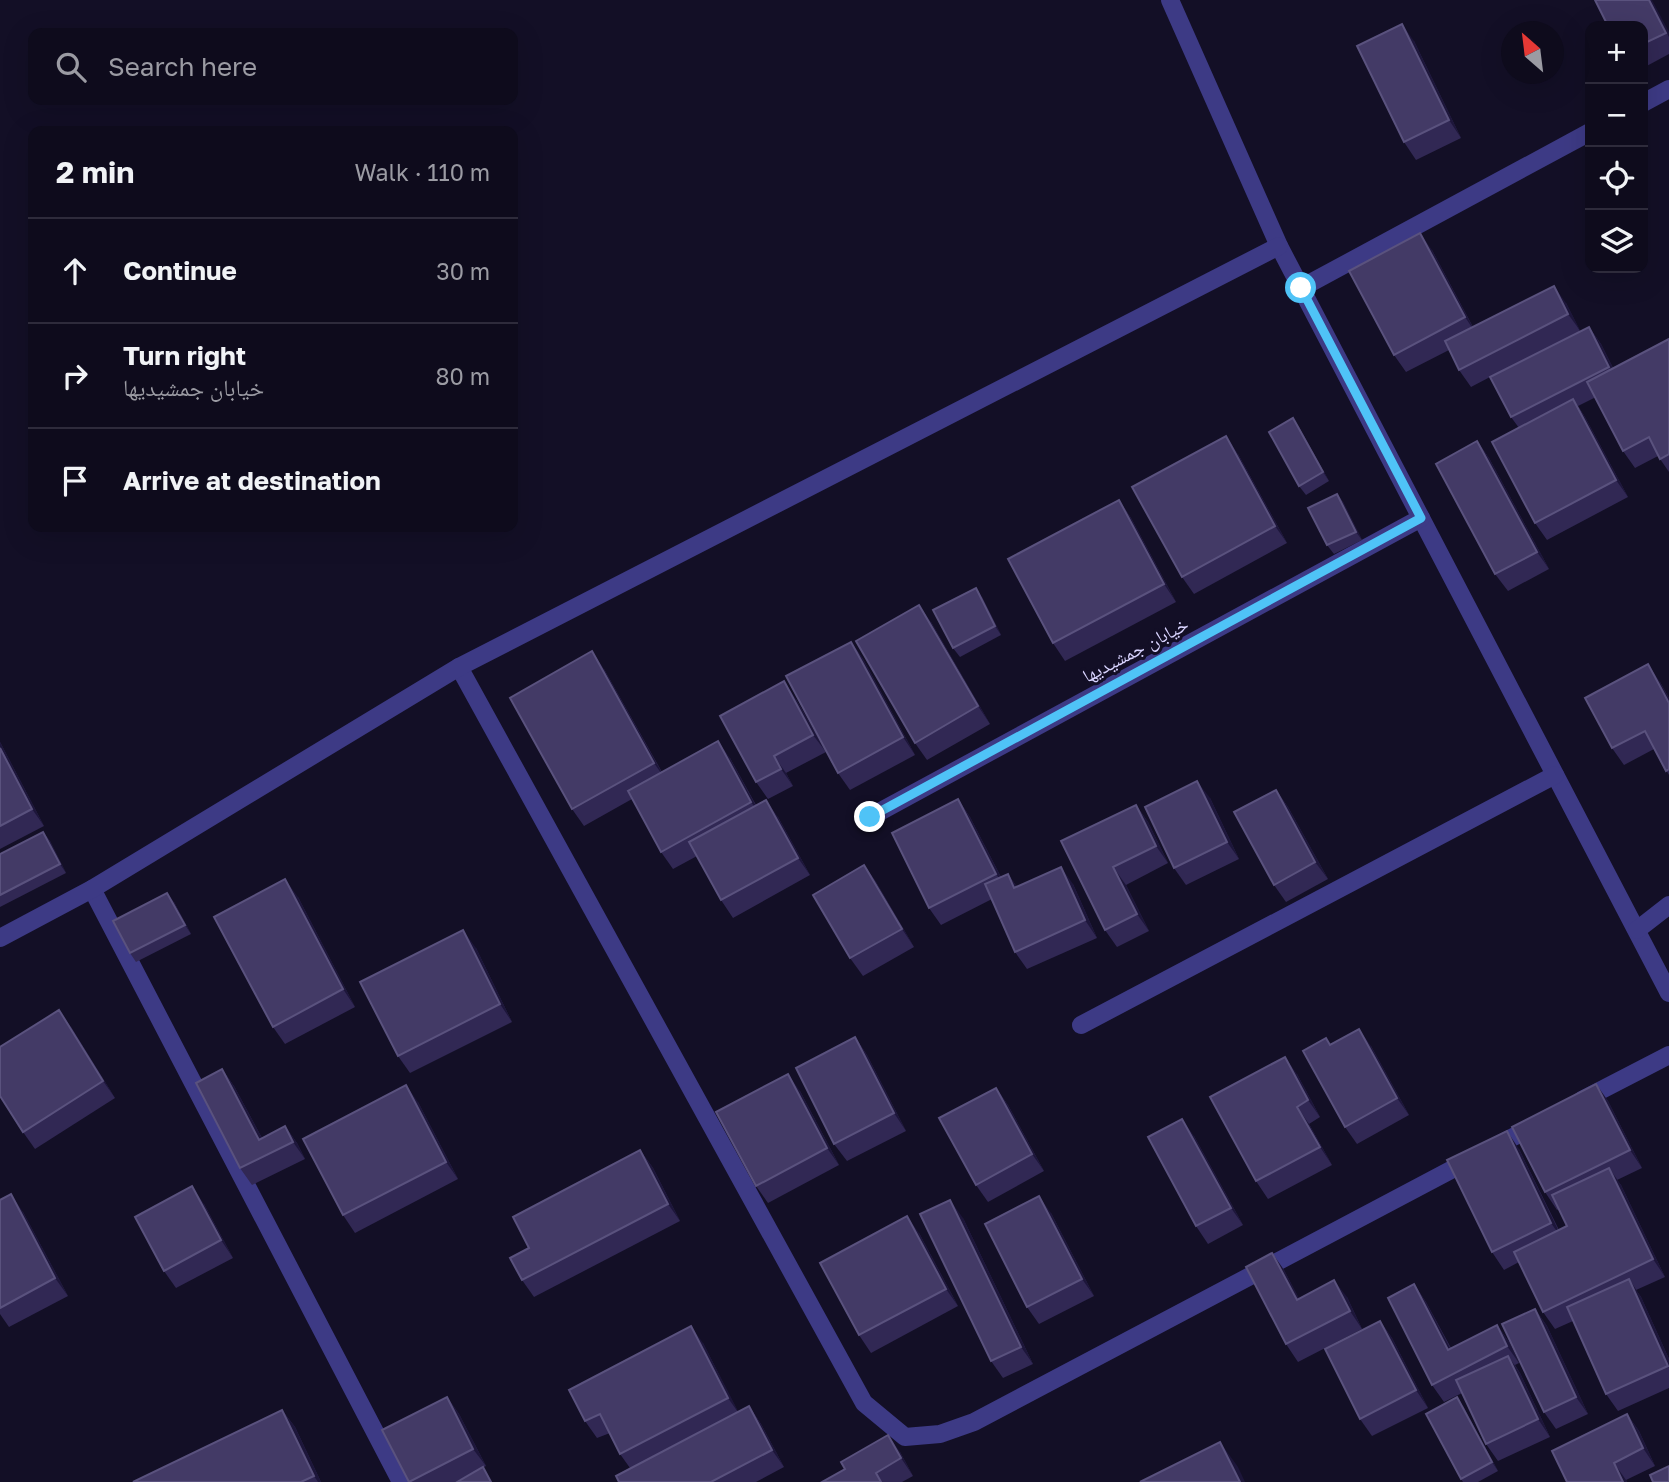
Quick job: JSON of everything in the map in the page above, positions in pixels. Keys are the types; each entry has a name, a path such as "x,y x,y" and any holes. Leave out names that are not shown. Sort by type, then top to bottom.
{"street":[{"path":"1170,0 1279,246 1669,993"},
{"path":"1648,100 1669,89"},
{"path":"1301,288 1585,135"},
{"path":"0,938 93,889 459,667 1279,246"},
{"name":"خیابان جمشیدیها","path":"870,817 1421,518"},
{"path":"459,667 864,1403 905,1437 940,1434 974,1422 1547,1119"},
{"path":"1081,1025 1555,775"},
{"path":"93,889 401,1482"},
{"path":"1637,930 1669,905"},
{"path":"1571,1106 1669,1055"}],"building":[{"path":"1595,0 1649,0 1666,33 1648,42 1648,21 1606,21"},
{"path":"1402,24 1449,120 1404,142 1357,46"},
{"path":"1420,233 1465,317 1394,355 1349,271"},
{"path":"1554,286 1568,314 1459,370 1445,341"},
{"path":"1589,327 1609,367 1511,417 1490,377"},
{"path":"1669,339 1669,454 1660,459 1649,437 1623,451 1587,382"},
{"path":"1573,399 1616,480 1535,523 1492,442"},
{"path":"1293,418 1323,472 1299,486 1269,432"},
{"path":"1226,436 1275,526 1182,577 1132,487"},
{"path":"1477,441 1537,552 1495,574 1436,464"},
{"path":"1337,494 1356,532 1327,545 1308,508"},
{"path":"1119,500 1164,584 1053,643 1008,559"},
{"path":"976,588 995,626 953,648 933,610"},
{"path":"919,605 978,706 915,743 856,641"},
{"path":"851,642 903,737 838,773 786,676"},
{"path":"592,651 654,763 572,809 510,698"},
{"path":"1648,664 1669,703 1669,769 1666,771 1645,731 1612,748 1585,698"},
{"path":"784,681 813,735 774,756 781,769 756,782 720,716"},
{"path":"718,741 751,802 661,852 628,791"},
{"path":"0,748 32,809 0,826"},
{"path":"1197,781 1227,842 1174,868 1145,807"},
{"path":"1276,790 1315,862 1274,885 1234,812"},
{"path":"958,799 996,874 929,908 892,833"},
{"path":"766,800 798,858 721,900 689,842"},
{"path":"1136,805 1156,846 1113,867 1137,914 1105,930 1061,841"},
{"path":"43,832 60,864 0,895 0,854"},
{"path":"864,865 902,929 850,958 813,895"},
{"path":"1061,867 1085,920 1015,952 985,884 1008,874 1014,888"},
{"path":"285,879 343,989 273,1027 214,917"},
{"path":"167,893 185,925 130,953 113,921"},
{"path":"463,930 500,1004 398,1056 360,982"},
{"path":"59,1010 103,1081 23,1132 0,1096 0,1047"},
{"path":"1359,1029 1397,1098 1345,1127 1303,1051 1326,1038 1330,1045"},
{"path":"855,1037 894,1113 834,1144 796,1068"},
{"path":"1285,1057 1308,1100 1297,1107 1320,1147 1256,1181 1210,1097"},
{"path":"222,1069 259,1140 285,1126 293,1142 240,1168 196,1083"},
{"path":"788,1074 827,1148 756,1186 716,1112"},
{"path":"1596,1084 1630,1150 1545,1192 1512,1127"},
{"path":"406,1085 446,1162 343,1215 303,1139"},
{"path":"996,1088 1032,1154 976,1185 939,1118"},
{"path":"1182,1119 1231,1208 1196,1226 1148,1137"},
{"path":"1507,1131 1551,1223 1492,1252 1447,1160"},
{"path":"640,1150 668,1204 522,1280 510,1258 529,1248 513,1217"},
{"path":"1609,1168 1653,1259 1543,1312 1514,1252 1567,1226 1552,1195"},
{"path":"192,1186 221,1240 164,1271 135,1217"},
{"path":"11,1194 55,1278 0,1308 0,1200"},
{"path":"1039,1196 1082,1279 1027,1307 985,1224"},
{"path":"950,1200 1021,1347 991,1361 920,1214"},
{"path":"907,1216 946,1289 859,1335 820,1263"},
{"path":"1272,1253 1297,1300 1334,1280 1350,1311 1286,1344 1246,1267"},
{"path":"1629,1279 1668,1366 1606,1394 1567,1307"},
{"path":"1414,1284 1448,1350 1497,1325 1507,1346 1432,1385 1388,1298"},
{"path":"1535,1309 1576,1397 1544,1412 1502,1324"},
{"path":"1380,1321 1416,1390 1360,1419 1325,1349"},
{"path":"691,1326 728,1398 620,1454 600,1414 585,1421 569,1390"},
{"path":"1508,1356 1538,1419 1486,1444 1456,1380"},
{"path":"447,1397 473,1449 409,1482 382,1430"},
{"path":"1457,1397 1492,1462 1461,1479 1426,1414"},
{"path":"749,1406 772,1450 711,1482 619,1482 616,1476"},
{"path":"282,1410 314,1476 301,1482 133,1482"},
{"path":"1627,1414 1643,1448 1614,1463 1623,1482 1567,1482 1552,1451"},
{"path":"888,1435 901,1458 876,1473 881,1482 822,1482 845,1469 841,1462"},
{"path":"1220,1442 1240,1482 1140,1482"},
{"path":"1669,1466 1669,1482 1653,1482 1650,1475"},
{"path":"483,1467 491,1482 457,1482"}],"route":[{"path":"870,817 1421,518 1301,288"}]}
